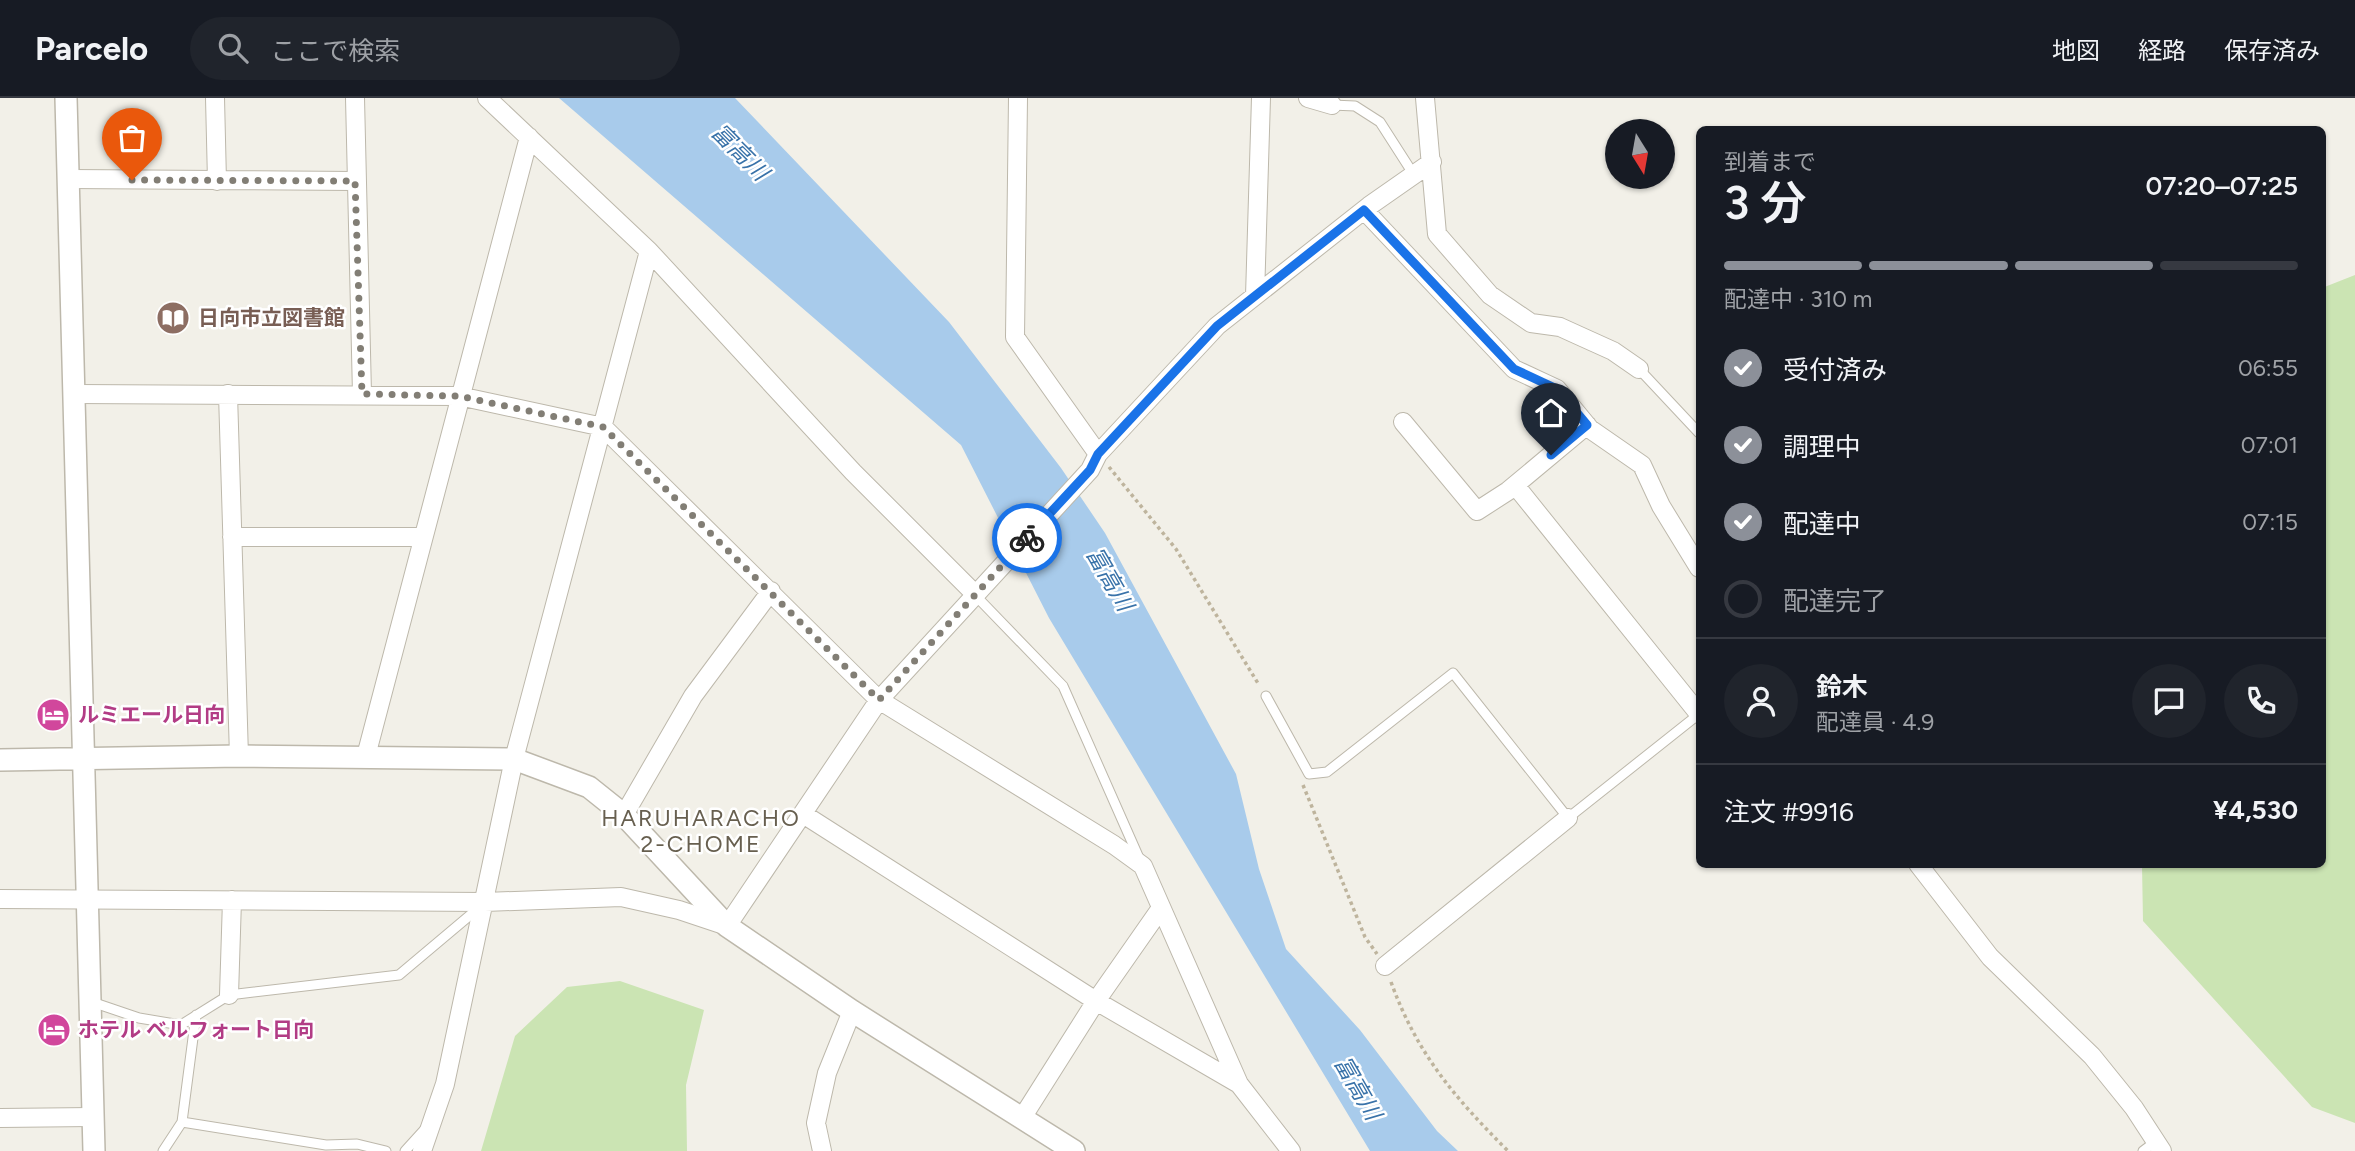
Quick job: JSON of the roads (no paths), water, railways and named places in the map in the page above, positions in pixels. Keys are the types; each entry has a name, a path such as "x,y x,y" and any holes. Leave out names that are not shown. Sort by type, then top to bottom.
{"street":[{"path":"66,98 76,394 81,758 94,1151"},
{"path":"215,98 216,181"},
{"path":"355,98 362,394"},
{"path":"487,98 649,251 853,472 974,593"},
{"path":"1018,98 1014,337 1094,462"},
{"path":"1255,296 1261,98"},
{"path":"1308,98 1332,105"},
{"path":"1425,98 1437,234 1490,295 1531,323 1560,327 1613,351 1639,369"},
{"path":"366,756 528,137"},
{"path":"727,926 879,700 1217,326 1364,210 1432,162"},
{"path":"69,179 355,181"},
{"path":"1364,210 1514,369 1557,389 1587,425 1642,465 1661,506 1696,563"},
{"path":"422,1151 435,1119 485,902 514,759 649,251"},
{"path":"76,394 459,396 603,427 879,700 1092,831 1143,866 1239,1084 1292,1151"},
{"path":"228,394 239,756"},
{"path":"1402,422 1477,511 1515,485 1587,425"},
{"path":"1515,485 1696,710"},
{"path":"232,537 423,537"},
{"path":"625,815 693,696 771,591"},
{"path":"0,760 239,756 514,759 589,787 625,815 727,926 852,1011 1074,1151"},
{"path":"803,814 1097,1001 1239,1084"},
{"path":"1385,966 1568,818"},
{"path":"1921,868 1990,957 2091,1056 2134,1108 2153,1148"},
{"path":"0,899 485,902 621,897 679,910 727,926"},
{"path":"229,995 232,900"},
{"path":"1022,1118 1161,908"},
{"path":"822,1151 816,1123 818,1111 827,1073 852,1011"},
{"path":"0,1118 92,1117"}],"lane":[{"path":"1332,105 1355,106 1380,122 1414,175"},
{"path":"1639,369 1696,430"},
{"path":"974,593 1063,686 1143,866"},
{"path":"1266,696 1309,774 1327,772 1453,673 1568,818 1696,716"},
{"path":"89,1001 139,1018 181,1026 229,995 399,975 485,902"},
{"path":"163,1151 182,1122 196,1015"},
{"path":"404,1151 435,1119"},
{"path":"182,1122 326,1145 358,1144 386,1151"}],"water":[{"name":"富高川","path":"559,98 735,98 949,322 1061,468 1105,533 1236,774 1259,869 1286,949 1360,1030 1437,1131 1458,1151 1370,1151 1049,618 961,445"}],"place":[{"name":"日向市立図書館","path":"173,318"},
{"name":"ルミエール日向","path":"53,715"},
{"name":"ホテル ベルフォート日向","path":"54,1030"}],"district":[{"name":"HARUHARACHO 2-CHOME","path":"701,831"}]}
